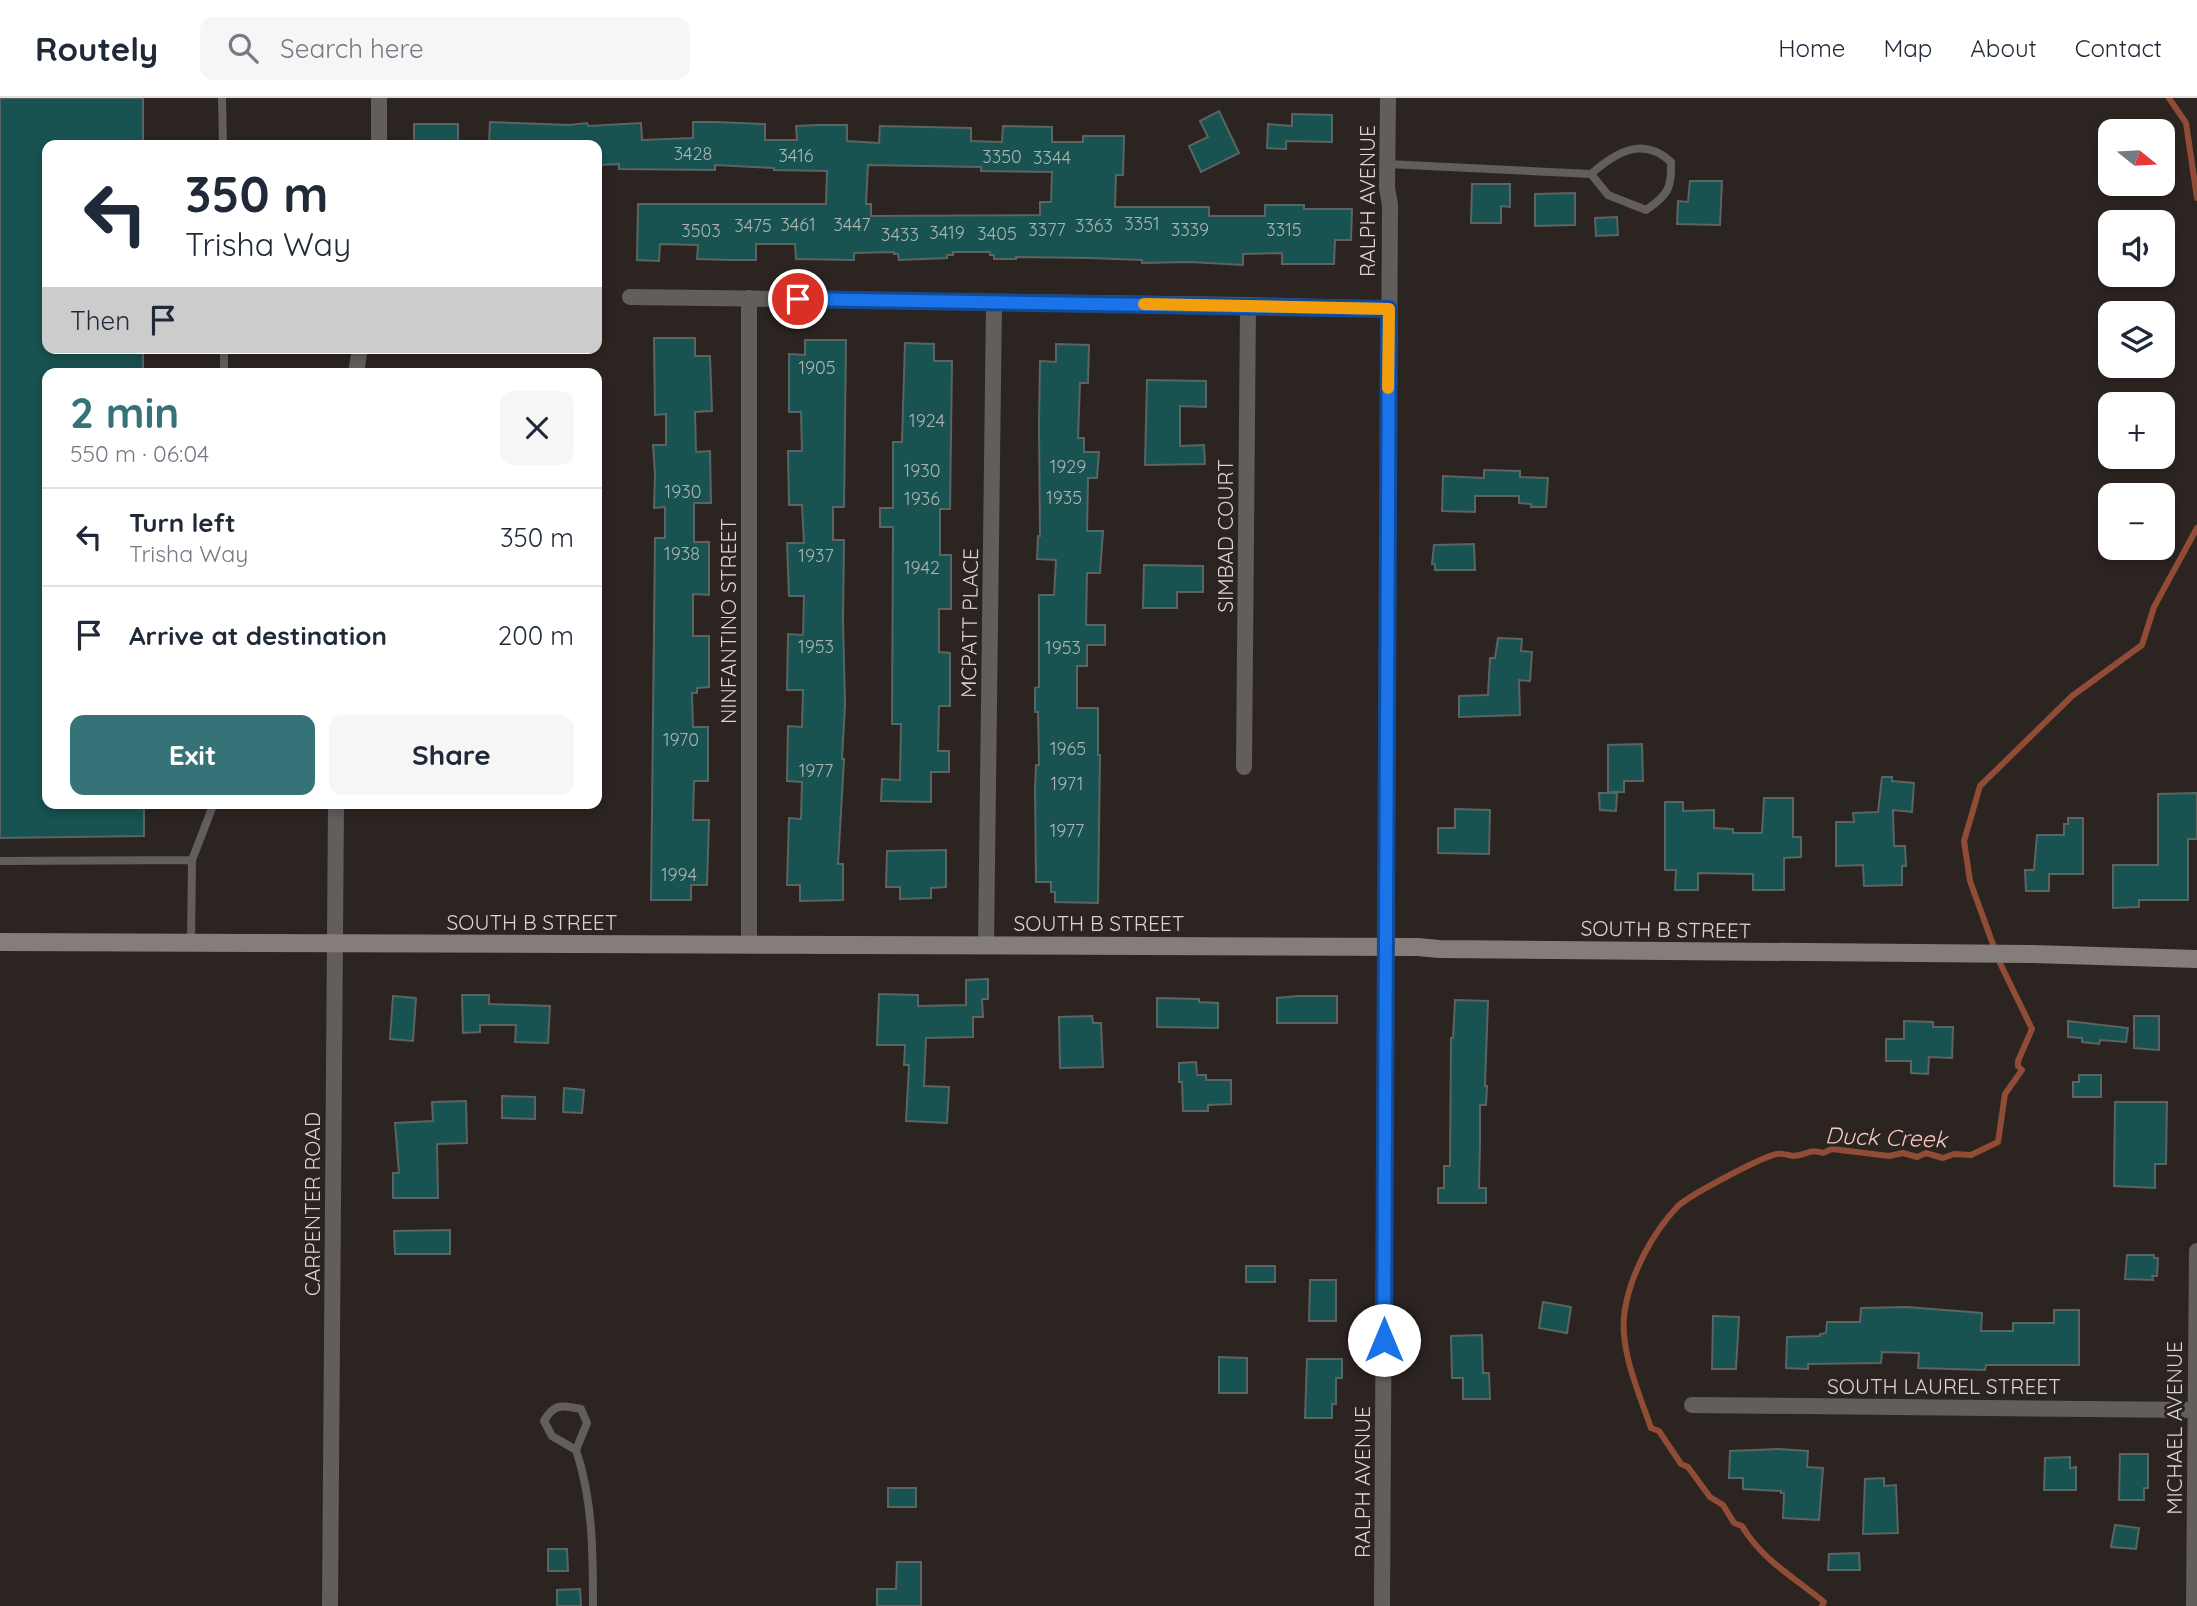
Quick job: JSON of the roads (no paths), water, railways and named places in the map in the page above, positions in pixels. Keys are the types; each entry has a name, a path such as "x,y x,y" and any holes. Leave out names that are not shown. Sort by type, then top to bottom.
{"street":[{"path":"379,98 379,140"},
{"name":"RALPH AVENUE","path":"1382,1606 1390,205 1388,98"},
{"path":"630,297 1389,309"},
{"name":"NINFANTINO STREET","path":"749,299 749,944"},
{"name":"MCPATT PLACE","path":"986,945 994,302"},
{"name":"SIMBAD COURT","path":"1244,767 1248,305"},
{"name":"CARPENTER ROAD","path":"330,1606 336,809"},
{"name":"SOUTH B STREET","path":"0,942 1386,948 2019,954 2197,959"},
{"name":"MICHAEL AVENUE","path":"2194,1606 2197,1251"},
{"name":"SOUTH LAUREL STREET","path":"1692,1405 2195,1410"}],"lane":[{"path":"222,98 223,140"},
{"path":"1388,164 1591,174 1602,164 1622,153 1639,148 1660,151 1671,162 1672,182 1662,200 1646,210 1608,195 1591,174"},
{"path":"191,943 192,860 212,809"},
{"path":"0,861 192,860"},
{"path":"576,1450 587,1423 581,1409 563,1405 554,1407 544,1421 552,1436 576,1450 586,1479 593,1551 593,1606"}],"waterway":[{"name":"Duck Creek","path":"2169,98 2186,123 2197,198"},
{"name":"Duck Creek","path":"1822,1606 1824,1602 1779,1567 1759,1548 1742,1526 1734,1523 1723,1505 1710,1497 1688,1467 1681,1464 1659,1431 1651,1428 1631,1370 1624,1339 1625,1309 1632,1281 1652,1241 1678,1206 1710,1186 1769,1157 1779,1154 1798,1156 1814,1151 1823,1153 1832,1149 1889,1156 1903,1153 1917,1157 1926,1153 1943,1158 1954,1154 1971,1155 1998,1142 2005,1094 2022,1070 2018,1061 2032,1029 1999,961 1970,881 1964,841 1980,786 2072,696 2142,645 2154,607 2197,528"}]}
